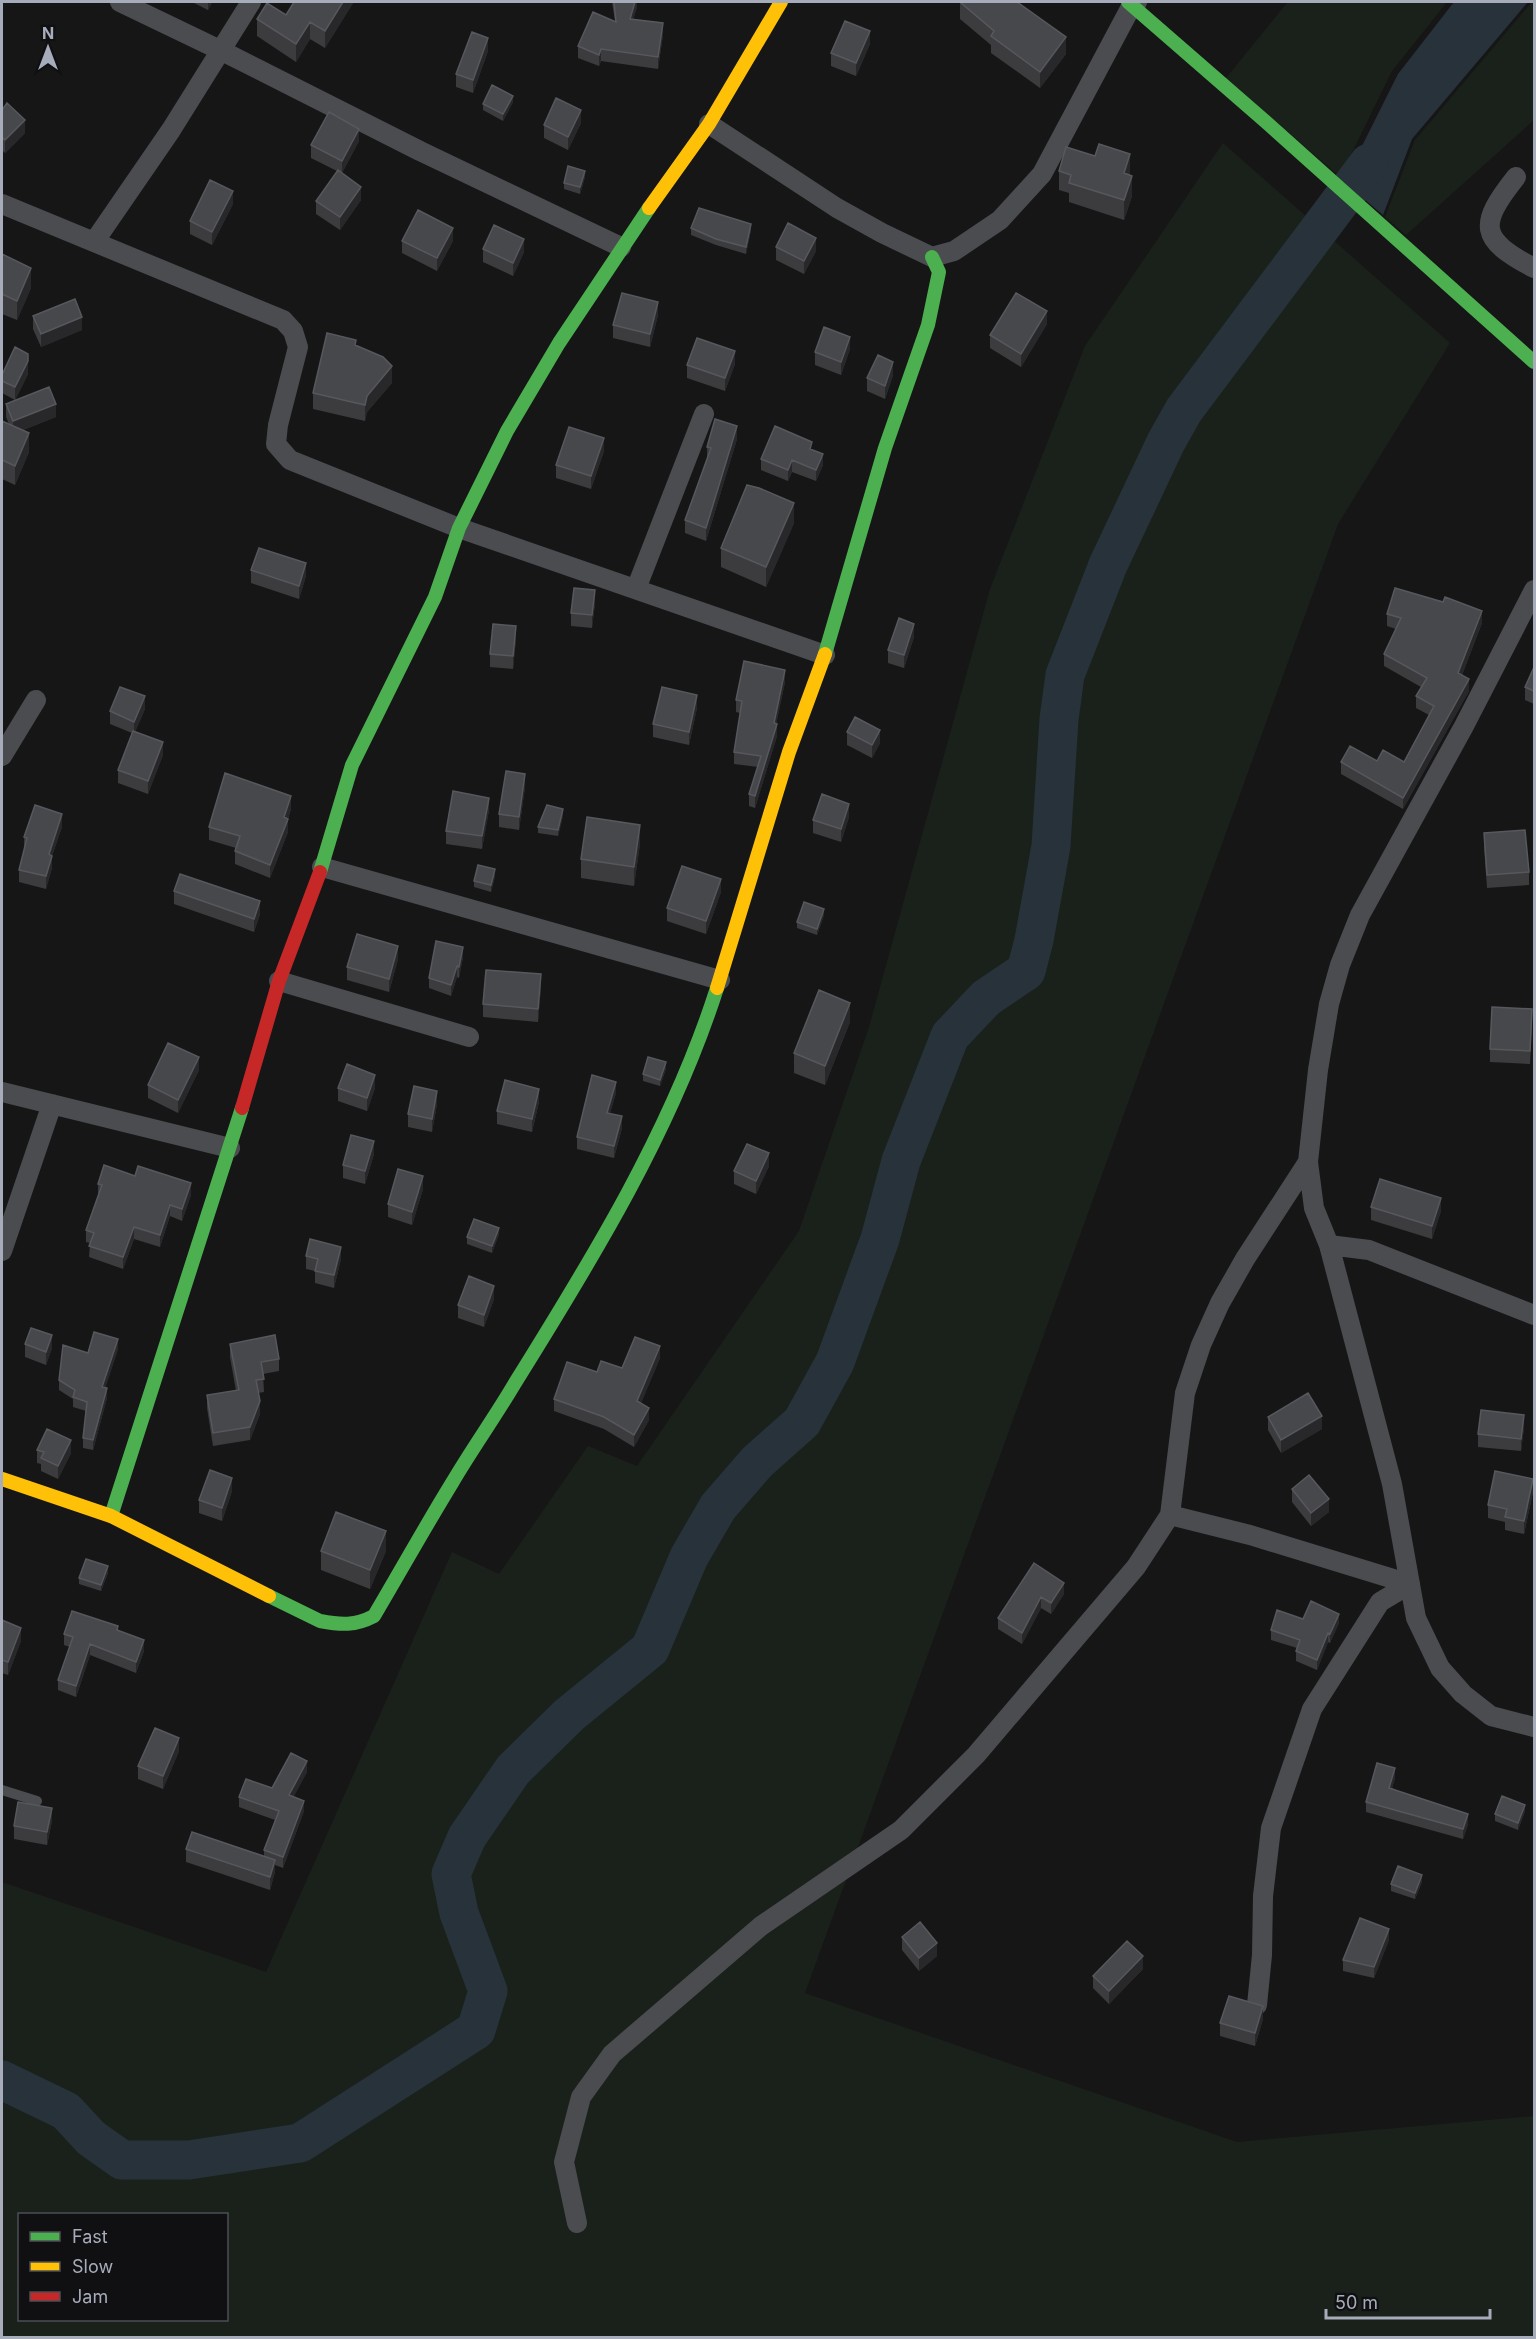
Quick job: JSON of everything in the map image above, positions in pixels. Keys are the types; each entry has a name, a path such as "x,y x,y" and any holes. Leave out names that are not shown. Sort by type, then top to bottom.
{"street":[{"path":"120,2 420,151 621,247"},
{"path":"94,242 171,130 252,2"},
{"path":"111,1516 230,1148 279,981 322,867 352,765 435,597 459,528 507,430 559,343 621,247 709,124 781,2"},
{"path":"709,124 837,208 882,234 932,257 954,251 1000,220 1042,174 1133,3 1534,362"},
{"path":"1516,177 1493,207 1490,216 1491,233 1498,244 1510,255 1534,268"},
{"path":"2,204 283,320 293,331 298,347 278,425 276,444 290,460 459,528 825,655"},
{"path":"2,1479 111,1516 320,1621 342,1626 357,1626 374,1616 452,1482 515,1384 604,1235 644,1161 684,1077 720,980 789,752 825,655 885,448 928,325 939,272 932,257"},
{"path":"636,589 704,414"},
{"path":"1534,590 1464,726 1360,915 1344,955 1329,1004 1318,1070 1308,1162 1314,1208 1329,1245 1392,1484 1416,1618 1440,1668 1463,1694 1491,1716 1534,1727"},
{"path":"2,756 36,700"},
{"path":"322,867 720,980"},
{"path":"279,981 469,1037"},
{"path":"2,1092 230,1148"},
{"path":"2,1251 52,1104"},
{"path":"577,2223 564,2162 581,2097 612,2054 761,1926 901,1830 976,1755 1136,1567 1170,1515 1185,1393 1201,1345 1220,1303 1245,1259 1308,1162"},
{"path":"1329,1245 1378,1253 1534,1315"},
{"path":"1170,1515 1250,1535 1410,1584"},
{"path":"1257,2005 1262,1955 1263,1896 1271,1828 1312,1709 1380,1602 1410,1584"}],"lane":[{"path":"2,1790 37,1801"}],"shaded area":[{"path":"1288,2 1447,2 1392,71 1340,177 1226,78"},
{"path":"1454,2 1528,2 1412,139 1383,215 1344,182 1398,74"},
{"path":"1534,2 1534,120 1406,235 1385,217 1415,140"},
{"path":"1223,143 1450,343 1338,524 805,1993 1237,2142 1534,2116 1534,2337 2,2338 2,1882 266,1972 452,1552 499,1574 588,1446 637,1466 799,1231 869,1027 990,589 1085,346"}],"building":[{"path":"294,2 343,2 325,31 310,22 296,44 257,19 267,3 286,15"},
{"path":"614,2 635,2 630,19 663,23 658,57 601,49 599,55 578,46 593,12 616,22"},
{"path":"960,2 1017,2 1066,37 1040,72 991,36 994,31"},
{"path":"845,21 870,31 856,63 831,53"},
{"path":"472,32 488,38 473,80 456,74"},
{"path":"492,85 513,96 503,114 483,104"},
{"path":"556,98 581,110 568,137 544,125"},
{"path":"7,103 25,120 5,140 2,137 2,110"},
{"path":"329,112 359,129 342,161 311,145"},
{"path":"1099,144 1130,154 1124,173 1132,176 1124,200 1069,183 1071,175 1059,171 1066,147 1095,156"},
{"path":"568,166 585,171 580,187 564,183"},
{"path":"338,170 361,187 340,217 316,201"},
{"path":"210,180 233,191 212,232 190,221"},
{"path":"699,208 751,224 746,247 716,239 691,228"},
{"path":"418,210 453,228 437,258 402,241"},
{"path":"788,223 816,238 804,261 776,247"},
{"path":"494,225 524,239 513,263 483,249"},
{"path":"2,254 31,268 17,301 2,294"},
{"path":"622,293 658,302 650,334 613,325"},
{"path":"1016,293 1047,311 1021,354 990,335"},
{"path":"75,299 82,317 41,334 33,316"},
{"path":"824,327 850,337 841,362 815,352"},
{"path":"327,333 356,340 355,345 383,357 392,366 367,396 365,405 313,393"},
{"path":"697,338 735,351 725,378 687,365"},
{"path":"15,347 28,354 28,361 15,387 2,381 2,375"},
{"path":"878,355 893,362 885,386 867,378"},
{"path":"49,387 56,404 13,421 6,404"},
{"path":"715,419 737,426 706,528 685,520 711,448 707,447"},
{"path":"2,421 29,433 15,466 2,460"},
{"path":"775,426 812,442 810,449 823,454 816,470 792,460 788,470 761,459"},
{"path":"569,427 604,438 591,476 556,465"},
{"path":"747,485 794,503 766,567 721,548"},
{"path":"259,548 306,563 299,586 251,570"},
{"path":"574,588 595,590 592,615 571,613"},
{"path":"1395,588 1443,602 1445,597 1482,611 1458,673 1469,679 1403,798 1341,762 1350,746 1377,761 1383,750 1404,762 1434,706 1416,696 1427,678 1384,654 1401,618 1387,614"},
{"path":"899,618 914,624 904,655 888,650"},
{"path":"493,624 516,626 513,656 490,654"},
{"path":"744,661 785,670 774,723 777,724 755,796 749,794 761,756 734,752 742,701 736,700"},
{"path":"1534,667 1534,691 1525,687"},
{"path":"120,687 145,696 134,722 110,711"},
{"path":"662,687 697,695 689,732 653,724"},
{"path":"855,717 880,730 872,745 847,732"},
{"path":"133,731 163,742 148,781 118,770"},
{"path":"506,771 525,774 519,817 499,814"},
{"path":"225,773 291,796 284,817 288,819 270,865 235,851 240,836 209,827"},
{"path":"453,791 489,798 482,836 446,831"},
{"path":"822,794 849,804 841,829 813,820"},
{"path":"35,805 62,814 49,854 52,856 46,876 19,870 27,838 24,837"},
{"path":"547,805 563,809 558,830 538,827"},
{"path":"587,817 640,825 634,867 581,859"},
{"path":"1525,830 1529,872 1487,875 1484,833"},
{"path":"478,865 495,869 491,885 474,881"},
{"path":"682,866 721,879 706,921 667,908"},
{"path":"180,874 260,901 254,919 174,891"},
{"path":"804,902 824,909 817,929 797,922"},
{"path":"357,934 398,946 389,979 347,967"},
{"path":"436,941 463,947 459,967 457,966 451,985 429,978"},
{"path":"486,970 541,974 538,1009 483,1004"},
{"path":"819,990 850,1003 825,1066 794,1053"},
{"path":"1492,1007 1532,1009 1530,1051 1490,1049"},
{"path":"168,1043 199,1057 178,1100 148,1085"},
{"path":"648,1057 666,1062 660,1080 643,1074"},
{"path":"347,1064 375,1075 367,1098 338,1088"},
{"path":"592,1075 616,1082 607,1113 622,1116 614,1146 577,1137"},
{"path":"505,1080 539,1089 532,1119 497,1111"},
{"path":"414,1086 437,1091 432,1119 408,1114"},
{"path":"351,1135 374,1141 365,1171 343,1165"},
{"path":"747,1144 769,1153 756,1181 734,1171"},
{"path":"104,1165 135,1176 138,1166 191,1183 182,1209 170,1205 160,1235 134,1227 123,1257 89,1246 94,1233 86,1230 102,1185 98,1184"},
{"path":"398,1169 423,1176 412,1212 388,1204"},
{"path":"1380,1179 1441,1198 1432,1226 1371,1207"},
{"path":"474,1219 499,1228 492,1246 467,1237"},
{"path":"310,1239 341,1247 334,1275 315,1271 318,1259 306,1256"},
{"path":"469,1276 494,1286 484,1315 458,1305"},
{"path":"31,1328 52,1335 46,1352 25,1344"},
{"path":"94,1332 118,1339 102,1387 107,1388 93,1440 83,1438 87,1402 73,1397 75,1390 59,1380 63,1345 88,1353"},
{"path":"275,1335 279,1359 261,1362 264,1379 256,1380 260,1401 250,1427 213,1433 207,1395 239,1390 230,1344"},
{"path":"635,1337 660,1346 637,1401 649,1408 634,1435 604,1417 554,1399 567,1362 597,1372 601,1361 622,1368"},
{"path":"1308,1393 1322,1416 1281,1440 1268,1417"},
{"path":"1481,1410 1524,1415 1521,1439 1478,1434"},
{"path":"47,1429 71,1440 58,1466 41,1458 44,1452 37,1450"},
{"path":"210,1470 232,1478 222,1508 199,1500"},
{"path":"1495,1471 1533,1479 1524,1521 1505,1517 1507,1509 1488,1505"},
{"path":"1309,1475 1329,1499 1311,1513 1292,1489"},
{"path":"336,1512 386,1531 370,1570 321,1551"},
{"path":"86,1559 108,1566 101,1585 79,1578"},
{"path":"1034,1563 1064,1583 1051,1603 1041,1597 1022,1633 998,1618"},
{"path":"1311,1601 1339,1614 1317,1660 1296,1651 1300,1640 1271,1630 1277,1610 1303,1619"},
{"path":"72,1611 118,1626 117,1630 144,1640 136,1662 90,1644 76,1686 58,1680 73,1637 64,1634"},
{"path":"2,1620 21,1628 8,1662 2,1660"},
{"path":"155,1728 179,1738 163,1776 138,1766"},
{"path":"291,1753 307,1761 289,1795 304,1801 283,1857 264,1850 279,1811 239,1797 246,1779 272,1788"},
{"path":"1377,1763 1395,1768 1389,1788 1468,1814 1463,1829 1366,1802"},
{"path":"1502,1796 1525,1805 1518,1823 1495,1814"},
{"path":"18,1802 52,1808 47,1832 14,1826"},
{"path":"192,1832 275,1860 270,1877 186,1849"},
{"path":"1398,1866 1422,1875 1415,1893 1391,1884"},
{"path":"1360,1918 1389,1929 1374,1967 1343,1960"},
{"path":"920,1922 937,1943 919,1958 902,1937"},
{"path":"1127,1941 1143,1956 1109,1991 1093,1976"},
{"path":"1229,1996 1263,2006 1255,2033 1220,2023"}],"waterway":[{"path":"2,2080 66,2111 91,2138 122,2160 189,2160 300,2143 476,2030 488,1991 459,1913 451,1874 467,1837 513,1770 569,1715 650,1649 689,1557 718,1507 757,1462 802,1422 835,1362 880,1239 901,1161 950,1036 986,998 1026,971 1051,846 1059,719 1065,675 1108,565 1166,442 1184,410 1369,163"}],"traffic: fast":[{"path":"1128,2 1534,362"},
{"path":"320,872 352,765 435,597 459,528 507,431 559,343 649,208"},
{"path":"825,654 885,448 928,325 939,272 932,257"},
{"path":"269,1596 320,1621 348,1624 374,1616 432,1516 573,1288 628,1192 677,1092 699,1040 717,988"},
{"path":"111,1516 242,1108"}],"traffic: slow":[{"path":"649,208 709,124 781,2"},
{"path":"717,988 789,752 825,654"},
{"path":"2,1479 111,1516 269,1596"}],"traffic: jam":[{"path":"242,1108 279,981 320,872"}]}
